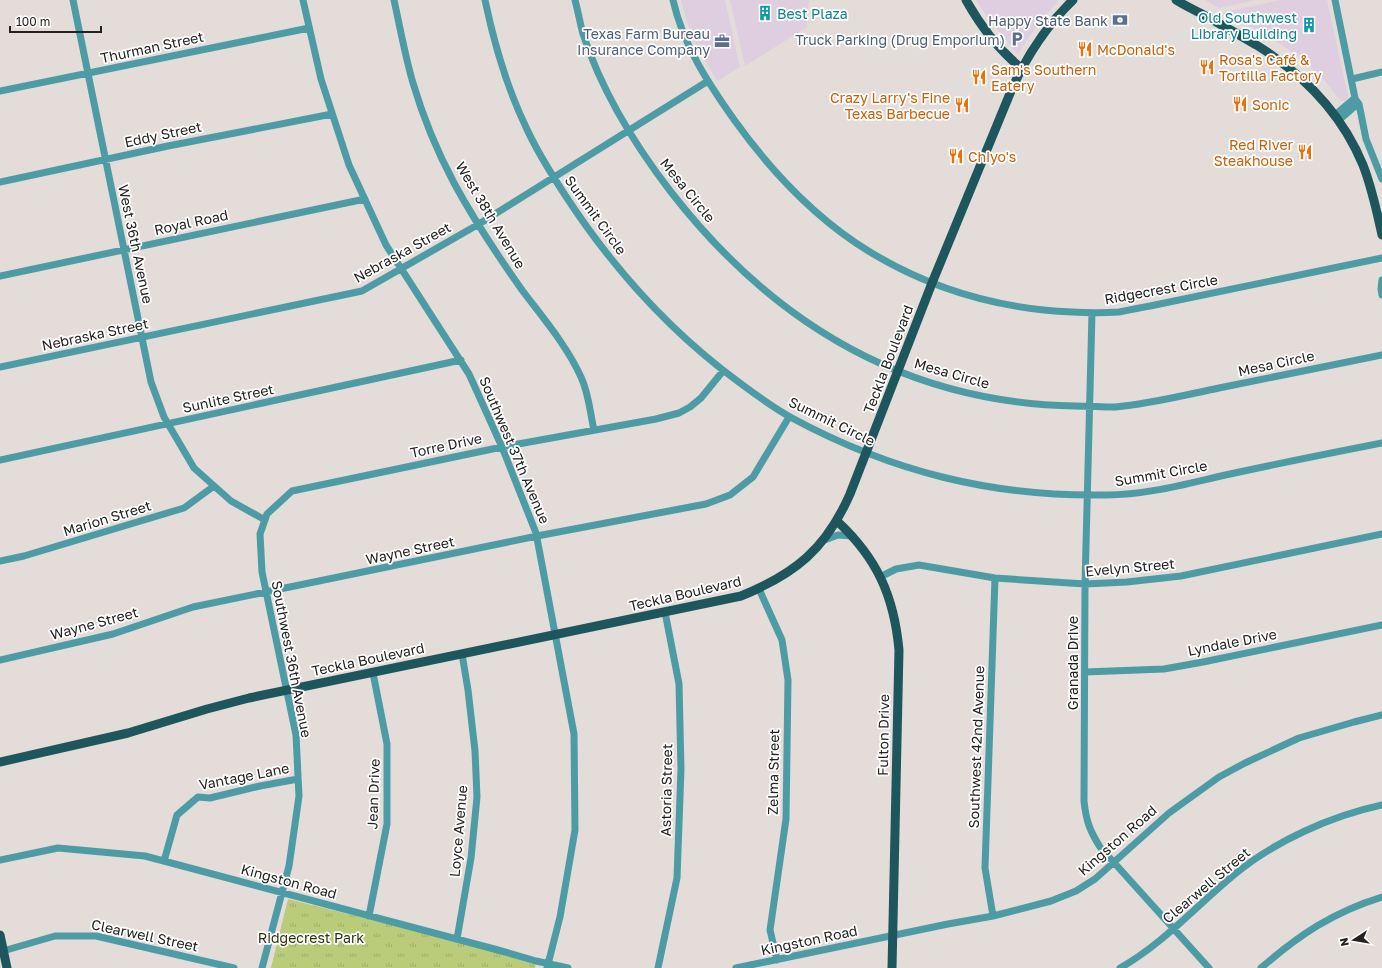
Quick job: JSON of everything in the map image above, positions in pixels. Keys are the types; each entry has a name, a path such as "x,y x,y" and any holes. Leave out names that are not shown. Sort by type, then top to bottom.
{"main road":[{"path":"966,0 989,34 1012,61 1021,68"},
{"name":"Teckla Boulevard","path":"0,762 128,733 207,708 741,596 759,589 783,576 811,554 837,521 850,494 932,283 1010,90 1021,68 1047,28 1073,0"},
{"path":"1176,0 1252,42 1280,61 1301,78 1319,96 1337,118 1356,149 1371,189 1382,235"},
{"name":"Fulton Drive","path":"837,521 853,536 867,554 886,589 893,610 899,650 892,968"},
{"path":"0,935 7,968"}],"street":[{"name":"West 36th Avenue","path":"73,0 151,382 164,417 194,468 231,501 265,520"},
{"name":"Southwest 37th Avenue","path":"303,0 320,79 349,165 386,245 469,374 502,447 537,536 574,734 575,830 560,917 548,965"},
{"name":"West 38th Avenue","path":"394,0 412,82 425,120 454,182 479,224 514,279 572,358 587,392 594,430"},
{"name":"Summit Circle","path":"485,0 500,62 511,94 528,132 554,178 593,236 635,286 704,356 789,417 865,453 920,472 992,488 1029,493 1088,495 1133,494 1290,461 1382,444"},
{"name":"Mesa Circle","path":"575,0 583,33 607,93 644,156 692,218 717,246 742,270 787,308 842,345 898,371 955,389 1029,404 1114,407 1140,404 1382,355"},
{"name":"Ridgecrest Circle","path":"673,0 681,29 692,55 708,81 728,111 759,152 784,180 810,206 836,228 869,252 932,283 970,297 1000,304 1051,311 1092,313 1118,312 1382,258"},
{"path":"1335,0 1355,98 1355,106 1337,118"},
{"name":"Thurman Street","path":"0,91 309,28"},
{"path":"1352,79 1382,72"},
{"name":"Nebraska Street","path":"0,367 362,292 479,224 708,81"},
{"path":"1355,98 1359,104 1368,144 1382,179"},
{"name":"Eddy Street","path":"0,182 106,159 332,114"},
{"path":"1356,149 1368,144"},
{"path":"1374,158 1382,157"},
{"name":"Royal Road","path":"0,276 365,198"},
{"path":"1382,280 1382,295"},
{"name":"Granada Drive","path":"1092,313 1085,584 1084,801 1086,820 1100,847 1209,968"},
{"name":"Sunlite Street","path":"0,460 461,360"},
{"name":"Torre Drive","path":"265,520 267,514 292,491 502,447 656,419 679,413 701,398 723,370"},
{"name":"Wayne Street","path":"0,660 113,634 193,607 537,536 706,504 730,495 753,477 789,417"},
{"name":"Marion Street","path":"0,561 24,556 184,508 214,486"},
{"name":"Southwest 36th Avenue","path":"262,968 289,866 299,796 296,735 262,572 260,534 265,520"},
{"name":"Evelyn Street","path":"880,577 896,570 919,565 995,578 1085,584 1127,582 1181,576 1382,534"},
{"path":"822,541 838,535 853,536"},
{"name":"Southwest 42nd Avenue","path":"993,916 984,868 995,578"},
{"name":"Zelma Street","path":"759,589 782,640 788,680 786,819 770,930 776,960"},
{"name":"Astoria Street","path":"658,968 677,878 681,769 679,684 665,612"},
{"name":"Lyndale Drive","path":"1085,672 1125,671 1172,667 1382,625"},
{"name":"Loyce Avenue","path":"457,939 471,858 477,797 475,751 462,654"},
{"name":"Jean Drive","path":"369,916 387,824 387,744 373,673"},
{"name":"Kingston Road","path":"736,968 993,916 1052,901 1076,892 1114,863 1169,813 1219,777 1299,738 1382,715"},
{"name":"Vantage Lane","path":"164,861 177,814 198,797 210,798 298,779"},
{"name":"Clearwell Street","path":"1120,968 1150,949 1235,874 1252,862 1286,841 1341,817 1382,805"},
{"name":"Kingston Road","path":"0,860 58,848 145,856 457,939 548,965 568,968"},
{"path":"1261,968 1298,937 1316,926 1356,906 1382,898"},
{"name":"Clearwell Street","path":"3,951 55,936 96,936 234,968"}],"shaded area":[{"path":"681,0 725,0 740,67 717,81 695,43"},
{"name":"Best Plaza","path":"730,0 809,0 807,27 745,66"},
{"name":"Truck Parking (Drug Emporium)","path":"976,0 1059,0 1037,25 1018,54 989,20"},
{"path":"1205,0 1257,0 1219,8"},
{"path":"1280,0 1327,0 1348,96 1345,101 1341,101 1325,81 1294,53 1225,12"}],"green space":[{"name":"Ridgecrest Park","path":"288,899 536,961 535,968 271,968"}],"place":[{"name":"Best Plaza","path":"765,13"},
{"name":"Happy State Bank","path":"1120,20"},
{"name":"Old Southwest Library Building","path":"1309,25"},
{"name":"Truck Parking (Drug Emporium)","path":"1017,39"},
{"name":"Texas Farm Bureau Insurance Company","path":"722,41"},
{"name":"McDonald's","path":"1085,49"},
{"name":"Rosa's Café & Tortilla Factory","path":"1207,67"},
{"name":"Sam's Southern Eatery","path":"979,77"},
{"name":"Sonic","path":"1240,104"},
{"name":"Crazy Larry's Fine Texas Barbecue","path":"962,105"},
{"name":"Red River Steakhouse","path":"1305,152"},
{"name":"Chiyo's","path":"956,156"}]}
